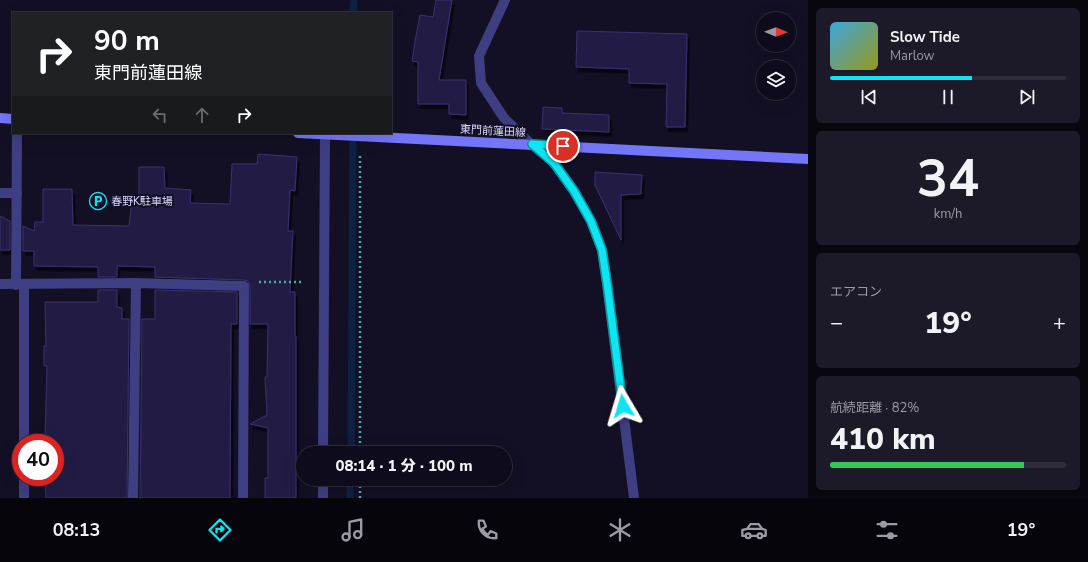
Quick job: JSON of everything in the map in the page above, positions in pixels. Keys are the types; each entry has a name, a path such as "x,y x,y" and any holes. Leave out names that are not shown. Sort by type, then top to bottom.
{"main road":[{"path":"0,118 12,119"},
{"name":"東門前蓮田線","path":"325,134 808,159"}],"street":[{"path":"505,0 479,56 481,83 504,118 554,163 574,191 591,221 602,250 634,498"},
{"path":"17,134 17,193 24,434"},
{"path":"323,446 325,134"},
{"path":"0,193 17,193"},
{"path":"133,498 136,283"},
{"path":"0,284 136,283 244,286 243,498"},
{"path":"24,486 24,498"},
{"path":"323,486 323,498"}],"path":[{"path":"360,136 360,446"},
{"path":"244,286 252,282 303,282"},
{"path":"360,486 360,498"}],"building":[{"path":"436,0 452,0 439,80 466,80 466,115 449,114 449,104 418,104 418,62 412,61 416,36 420,15 433,17"},
{"path":"577,31 687,34 685,127 666,127 667,84 629,83 629,69 576,67"},
{"path":"543,107 562,108 562,113 609,115 609,132 542,129"},
{"path":"258,154 297,157 295,191 290,190 288,231 293,231 290,292 295,292 296,498 265,498 265,478 268,478 268,428 250,424 267,415 265,377 267,377 268,324 250,324 250,286 248,281 155,277 155,267 117,266 117,277 98,277 98,267 34,266 34,251 23,251 23,226 34,231 35,222 43,222 43,189 72,189 73,225 129,226 132,199 139,199 139,167 164,167 165,188 191,190 190,203 230,204 232,164 257,164"},
{"path":"595,172 642,175 641,194 621,195 621,240 595,185"},
{"path":"0,216 10,221 10,250 0,250"},
{"path":"98,290 117,290 117,307 122,308 122,319 129,319 127,498 46,498 45,486 64,486 64,434 45,434 47,366 44,366 44,346 46,346 45,302 98,302"},
{"path":"155,290 237,292 237,324 231,324 230,498 140,498 142,319 155,319"}],"waterway":[{"path":"353,12 354,0"},
{"path":"351,446 353,134"},
{"path":"350,486 350,498"}],"place":[{"name":"春野K駐車場","path":"98,201"}],"route":[{"path":"563,146 532,144 554,163 574,191 591,221 602,250 623,406"}]}
